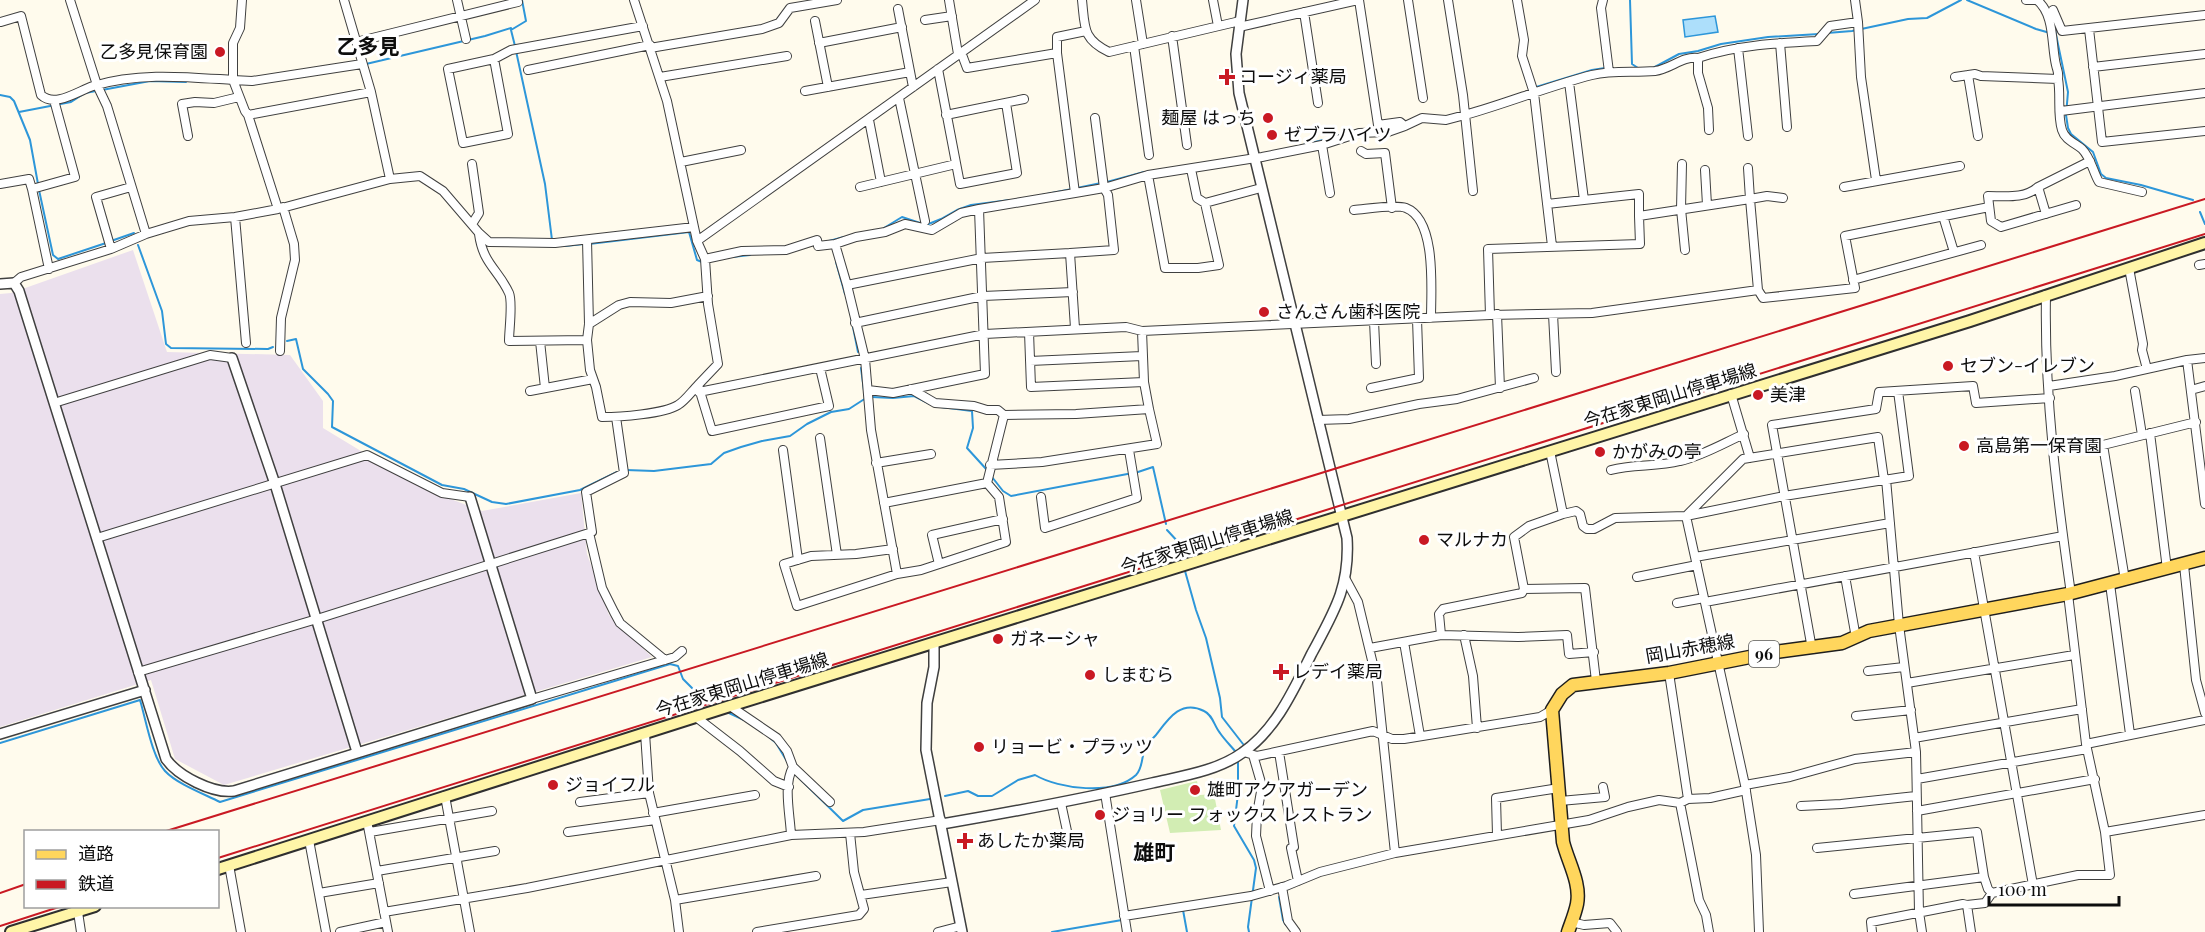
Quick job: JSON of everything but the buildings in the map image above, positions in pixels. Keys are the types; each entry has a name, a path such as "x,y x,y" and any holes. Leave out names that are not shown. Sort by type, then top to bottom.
{"main road":[{"name":"今在家東岡山停車場線","path":"219,869 309,840 368,826 445,796 1342,517 2205,243"},
{"name":"岡山赤穂線","path":"1552,710 1562,694 1573,685 1669,673 1775,652 1812,649 1842,643 1869,631 2070,594 2205,558"},
{"path":"1552,710 1562,824 1567,858 1576,882 1578,901 1569,927"},
{"path":"11,932 89,908"}],"street":[{"path":"70,0 99,89 107,106 146,234"},
{"path":"243,0 240,27 233,43 233,80 248,115 294,244 295,260 281,318 280,351"},
{"path":"344,0 370,92 390,180"},
{"path":"457,0 466,39"},
{"path":"587,242 589,324 587,340 590,370 602,417 645,413 677,406 699,389 718,364 708,304 705,261 697,242 681,162 660,77 634,0"},
{"path":"528,70 650,46 762,29 779,23 790,8 837,0"},
{"path":"949,0 960,53 967,68 1057,53"},
{"path":"697,242 1035,0"},
{"path":"1082,0 1086,31 1094,45 1109,52 1218,26 1304,12 1358,0 1378,125 1403,124"},
{"path":"1136,0 1143,44"},
{"path":"1213,0 1218,26"},
{"path":"384,912 527,888 791,835 850,833 941,822 1061,803 1203,771 1249,754 1270,727 1294,687 1338,604 1348,555 1347,538 1239,93 1236,54 1242,0"},
{"path":"1408,0 1423,98"},
{"path":"1448,0 1465,113 1473,191"},
{"path":"1517,0 1524,40 1522,56 1533,90 1552,246"},
{"path":"1603,0 1601,8 1610,69"},
{"path":"1855,0 1861,77 1876,180"},
{"path":"2026,0 2037,0 2044,8 2059,74 2065,110 2062,130 2066,138 2082,149 2099,182 2142,192"},
{"path":"356,42 518,2"},
{"path":"898,9 913,87"},
{"path":"2053,10 2062,31 2205,15"},
{"path":"1304,12 1318,103"},
{"path":"925,20 952,15"},
{"path":"1,22 21,16 41,96 54,103 153,76 252,81 362,64"},
{"path":"815,21 828,87"},
{"path":"494,59 508,134 463,143 448,69 494,59 515,50 643,26"},
{"path":"705,261 742,251 786,250 817,240 818,244 833,245 856,237 885,232 905,224 932,230 961,213 979,209 1148,175 1322,145 1359,133 1388,132 1422,118 1446,120 1533,90 1610,69 1656,71 1682,59 1698,58 1738,48 1817,41 1830,26 1858,28"},
{"path":"819,42 902,27"},
{"path":"2089,29 2102,142 2205,131"},
{"path":"1075,190 1057,53 1057,37 1086,31"},
{"path":"1172,36 1187,145"},
{"path":"1780,43 1787,127"},
{"path":"1134,46 1149,155"},
{"path":"1738,48 1748,136"},
{"path":"2093,67 2205,54"},
{"path":"660,77 787,56"},
{"path":"1698,58 1698,73 1708,108 1709,130"},
{"path":"938,69 960,184 1017,173 1006,103"},
{"path":"805,91 910,72"},
{"path":"1955,77 1968,75 2058,78"},
{"path":"1968,75 1978,136"},
{"path":"1569,82 1584,200"},
{"path":"248,115 370,92"},
{"path":"2065,110 2205,93"},
{"path":"188,136 182,104 195,102 214,104 239,96"},
{"path":"899,98 925,221"},
{"path":"946,115 1024,99"},
{"path":"37,188 75,177 54,103"},
{"path":"847,285 982,258 1114,250 1108,195 1103,185 1095,118"},
{"path":"869,120 882,182"},
{"path":"1322,145 1330,193"},
{"path":"681,162 741,150"},
{"path":"1361,151 1366,154 1385,153 1392,208"},
{"path":"2076,205 2001,227 1991,221 1988,196 2018,196 2032,193 2038,187 2090,161"},
{"path":"472,164 478,213 472,224"},
{"path":"860,187 956,164"},
{"path":"1682,164 1681,209 1685,250"},
{"path":"1844,187 1960,166"},
{"path":"1748,168 1758,290 1763,298 1855,288 1845,236 1989,207"},
{"path":"1191,169 1197,198 1205,202 1261,188"},
{"path":"1705,170 1707,205"},
{"path":"1148,175 1166,268 1198,268 1219,265 1205,202"},
{"path":"0,284 14,283 21,277 49,269 110,244 189,221 235,218 390,180 420,176 443,190 489,242 513,244 587,242 694,227"},
{"path":"0,184 29,179 37,188 49,269"},
{"path":"110,244 96,197 131,187"},
{"path":"2038,187 2046,214"},
{"path":"1500,388 1488,249 1640,244 1639,194 1547,204"},
{"path":"1639,216 1749,198 1767,196 1783,198"},
{"path":"1354,210 1404,207 1412,212 1420,223 1430,256 1431,318"},
{"path":"868,395 893,393 986,374 979,209"},
{"path":"1943,216 1954,252"},
{"path":"235,218 246,343"},
{"path":"479,233 481,248 488,263 510,295 509,341 587,340"},
{"path":"1853,280 1981,244"},
{"path":"833,245 847,285 865,359 876,463 897,574"},
{"path":"1070,253 1076,328"},
{"path":"2129,268 2147,369"},
{"path":"14,283 19,291 166,759 176,770 213,790 234,791 675,657 682,651"},
{"path":"699,389 820,368 985,334 1076,328 1126,327 1142,331 1494,314 1592,313 1758,290"},
{"path":"855,323 983,296 1073,292"},
{"path":"1872,932 1871,922 1963,904 1985,903 1992,893 2078,875 2110,875 2105,832 2087,746 2074,655 2045,346 2046,295"},
{"path":"589,324 619,305 630,302 671,303 708,296"},
{"path":"1553,314 1556,372"},
{"path":"1371,388 1419,378 1417,318"},
{"path":"1374,321 1376,364"},
{"path":"989,470 1157,444 1144,382 1142,331"},
{"path":"1029,332 1031,387 1144,382"},
{"path":"540,341 545,388"},
{"path":"54,403 210,355 232,358 275,484 357,752"},
{"path":"1030,361 1142,356"},
{"path":"2049,386 2115,376 2205,358"},
{"path":"2187,360 2202,452 2205,504"},
{"path":"699,389 712,431 828,406 820,368"},
{"path":"1318,420 1349,419 1419,404 1457,399 1534,378"},
{"path":"530,391 593,379"},
{"path":"1812,649 1772,425 1876,409 1879,392 1973,386 1976,403 2050,398"},
{"path":"2191,390 2205,386"},
{"path":"911,389 935,403 974,405 987,410 998,410 1004,415 1076,414 1149,409"},
{"path":"1524,589 1514,537 1529,526 1563,514 1576,511 1580,514 1583,526 1587,529 1594,529 1615,518 1686,516 1784,496 1910,476 1898,391"},
{"path":"2135,391 2146,434 2167,568"},
{"path":"1731,394 1750,458"},
{"path":"987,483 1004,415"},
{"path":"138,672 592,532 586,492 624,469 616,417"},
{"path":"2125,580 2103,445 2196,422"},
{"path":"1611,470 1681,461 1744,434"},
{"path":"1686,516 1743,459 1878,437 1885,479 1899,624 1916,752 1919,912 1922,932"},
{"path":"820,438 837,555"},
{"path":"783,450 798,560"},
{"path":"1041,497 1045,528 1137,498 1129,450"},
{"path":"1550,451 1563,514"},
{"path":"876,463 931,454"},
{"path":"97,538 368,455 442,493 470,497 532,699"},
{"path":"884,503 987,483"},
{"path":"893,549 812,556 784,564 796,606 897,574 921,570 1006,542 999,496 987,483"},
{"path":"1686,516 1745,788 1756,855 1759,932"},
{"path":"939,564 932,535 1003,519"},
{"path":"1637,577 1696,561 1792,540 1890,523"},
{"path":"589,533 602,588 620,623 665,660"},
{"path":"1677,603 1800,584 2063,536"},
{"path":"1974,552 2033,885"},
{"path":"2184,564 2196,680 2205,713"},
{"path":"1845,576 1856,638"},
{"path":"1345,578 1358,602 1377,681 1395,853"},
{"path":"2110,584 2130,734"},
{"path":"1441,635 1439,614 1443,609 1522,593 1524,589 1585,588 1596,681"},
{"path":"1370,648 1441,635 1518,637 1567,635 1569,654 1594,652"},
{"path":"1464,635 1473,676 1477,728"},
{"path":"1404,642 1420,736"},
{"path":"934,644 934,667 927,703 925,739 961,929 938,932"},
{"path":"1907,683 2074,655"},
{"path":"1868,671 1904,667"},
{"path":"1669,673 1684,801 1699,900 1706,915 1709,932"},
{"path":"0,734 145,690"},
{"path":"730,706 777,738 787,751 792,769 789,787 791,835"},
{"path":"1914,738 2082,709"},
{"path":"1249,754 1257,756 1279,752 1373,731 1392,739 1477,728 1540,717 1552,710"},
{"path":"1856,716 1911,710"},
{"path":"696,717 740,751 768,777 789,787"},
{"path":"1917,780 2205,720"},
{"path":"645,733 649,793 675,900 678,932"},
{"path":"1279,752 1294,847 1291,848 1298,881"},
{"path":"1124,918 1252,896 1320,872 1395,853 1589,820 1659,800 1684,801 1710,798 1855,759 1916,752"},
{"path":"1249,754 1262,786 1255,826 1270,891"},
{"path":"792,769 830,802"},
{"path":"1917,811 2095,779"},
{"path":"1560,801 1605,797 1603,787"},
{"path":"1497,835 1496,798 1559,788"},
{"path":"580,802 649,793"},
{"path":"1105,793 1127,932"},
{"path":"568,832 755,795"},
{"path":"445,796 470,932"},
{"path":"1801,806 1916,796"},
{"path":"1061,803 1070,845"},
{"path":"388,932 368,826 492,811"},
{"path":"2105,832 2205,815"},
{"path":"1817,848 1977,832 1984,877 1992,893"},
{"path":"757,932 795,929 859,915 864,909 854,872 850,833"},
{"path":"309,840 326,932"},
{"path":"377,871 495,851"},
{"path":"229,865 241,932"},
{"path":"675,900 816,876"},
{"path":"1854,894 1984,877"},
{"path":"861,895 952,882"},
{"path":"319,893 379,883"},
{"path":"1282,887 1288,921 1296,932"},
{"path":"1967,905 1971,932"},
{"path":"78,912 81,932"},
{"path":"340,932 386,922"},
{"path":"1569,927 1610,923 1617,932"}],"shaded area":[{"path":"133,250 167,352 290,355 323,401 323,428 422,488 482,511 581,493 587,554 609,615 652,657 224,785 175,759 151,680 0,727 0,294 11,293"}],"green space":[{"name":"雄町アクアガーデン","path":"1197,781 1200,795 1214,794 1221,830 1170,833 1160,790"}],"water":[{"path":"1715,16 1718,32 1685,37 1683,20"}],"waterway":[{"path":"515,46 511,30 526,21 522,0"},
{"path":"1630,0 1632,64 1638,68"},
{"path":"1827,33 1852,31 1908,19 1927,18 1961,0"},
{"path":"1967,0 2050,33"},
{"path":"366,64 511,28"},
{"path":"2055,30 2068,92 2066,115 2068,128 2071,134 2093,152 2101,174 2106,178 2193,200"},
{"path":"1653,68 1679,54 1721,44 1768,37 1819,34"},
{"path":"516,51 545,184 552,240"},
{"path":"1533,88 1605,68"},
{"path":"102,90 150,81 186,82"},
{"path":"19,112 71,102 85,93 96,91"},
{"path":"0,95 10,97 14,101 30,140 38,184"},
{"path":"1338,136 1350,132"},
{"path":"1303,145 1327,139"},
{"path":"1107,182 1144,172"},
{"path":"1077,188 1101,183"},
{"path":"1042,195 1072,189"},
{"path":"39,190 53,255 58,259 106,243"},
{"path":"884,228 902,217 926,225 971,205 1010,200"},
{"path":"2200,212 2205,224"},
{"path":"589,244 689,232 697,260 702,262"},
{"path":"111,241 134,233"},
{"path":"829,241 844,237"},
{"path":"565,246 584,244"},
{"path":"138,245 162,311 166,344 171,348 268,349 273,347"},
{"path":"732,257 750,255"},
{"path":"836,262 845,294"},
{"path":"851,317 858,352"},
{"path":"287,341 296,339 303,369 333,401 332,427 442,485 464,489 492,502 506,504 580,490 617,472"},
{"path":"861,368 865,398"},
{"path":"872,397 914,396 930,404"},
{"path":"626,470 654,471 711,464 724,453 762,441 790,436 807,424 831,412 849,409 866,398"},
{"path":"941,407 972,411 973,428 967,448 987,470"},
{"path":"992,477 1003,491 1011,496 1138,472 1153,467 1166,524"},
{"path":"1167,530 1180,544"},
{"path":"1185,571 1206,638 1220,698 1222,717 1243,744"},
{"path":"0,743 140,700 160,765 170,776 220,802 670,664 678,666 683,679 700,696"},
{"path":"945,796 968,791 978,796 992,796 1018,780 1035,775 1071,787 1100,788 1126,782 1138,772 1146,747 1165,723 1176,712 1188,707 1207,713 1235,751"},
{"path":"729,713 744,720"},
{"path":"768,736 776,743 788,763"},
{"path":"1238,762 1238,794 1234,826 1254,860 1256,868 1249,932"},
{"path":"794,773 843,821 863,810 930,799"},
{"path":"1279,897 1286,925"},
{"path":"1181,910 1183,910 1187,932"},
{"path":"1052,932 1122,920"}],"railway":[{"path":"169,830 2205,199"},
{"path":"219,858 2205,234"},
{"path":"0,893 24,885"},
{"path":"0,926 56,908"}],"place":[{"name":"乙多見保育園","path":"220,52"},
{"name":"コージィ薬局","path":"1227,77"},
{"name":"麺屋 はっち","path":"1268,118"},
{"name":"ゼブラハイツ","path":"1272,135"},
{"name":"さんさん歯科医院","path":"1264,312"},
{"name":"セブン-イレブン","path":"1948,366"},
{"name":"美津","path":"1758,395"},
{"name":"高島第一保育園","path":"1964,446"},
{"name":"かがみの亭","path":"1600,452"},
{"name":"マルナカ","path":"1424,540"},
{"name":"ガネーシャ","path":"998,639"},
{"name":"レデイ薬局","path":"1281,672"},
{"name":"しまむら","path":"1090,675"},
{"name":"リョービ・プラッツ","path":"979,747"},
{"name":"ジョイフル","path":"553,785"},
{"name":"雄町アクアガーデン","path":"1195,790"},
{"name":"ジョリー フォックス レストラン","path":"1100,815"},
{"name":"あしたか薬局","path":"965,841"}],"district":[{"name":"乙多見","path":"368,47"},
{"name":"雄町","path":"1154,853"}]}
